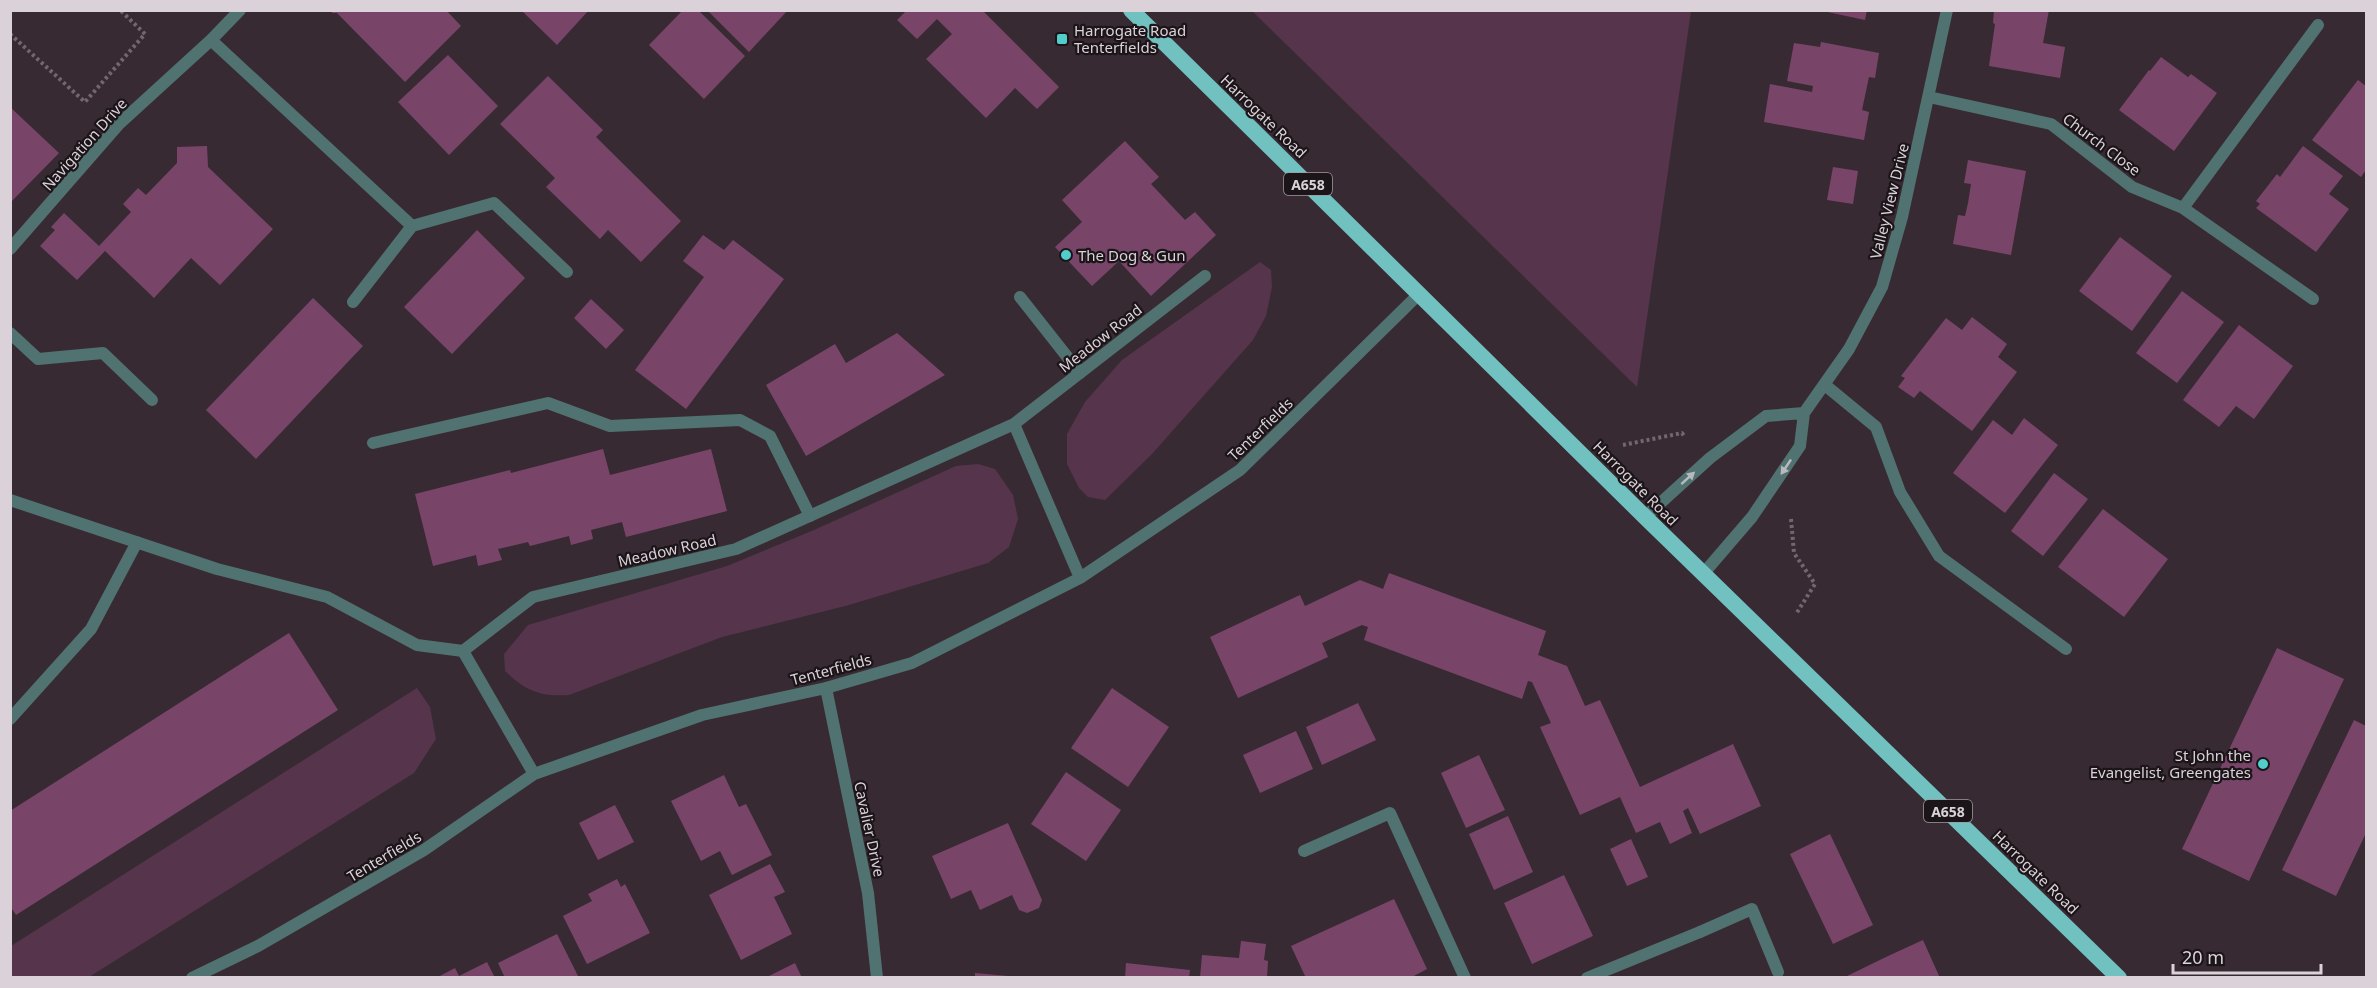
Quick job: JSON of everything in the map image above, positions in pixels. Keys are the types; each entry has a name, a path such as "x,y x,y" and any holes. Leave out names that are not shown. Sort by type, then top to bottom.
{"highway":[{"name":"Harrogate Road","path":"1131,10 1703,574 2119,978"}],"street":[{"name":"Navigation Drive","path":"10,249 119,124 211,40 240,10"},
{"name":"Valley View Drive","path":"1703,574 1752,517 1800,446 1804,413 1849,349 1882,287 1902,217 1947,10"},
{"path":"2183,208 2318,25"},
{"path":"211,40 412,226"},
{"name":"Church Close","path":"1929,97 2050,124 2132,187 2183,208 2313,299"},
{"path":"353,302 412,226 494,203 567,272"},
{"name":"Meadow Road","path":"463,651 533,597 736,549 1014,424 1205,276"},
{"name":"Tenterfields","path":"192,978 258,946 424,850 534,774 702,715 826,688 912,663 1080,578 1240,470 1420,293"},
{"path":"1020,297 1080,373"},
{"path":"10,333 38,358 103,353 152,400"},
{"path":"1825,385 1876,427 1900,492 1939,556 2066,649"},
{"path":"373,443 548,403 610,426 740,420 770,436 810,516"},
{"path":"1645,517 1710,458 1767,416 1804,413"},
{"path":"1014,424 1080,578"},
{"path":"10,500 217,569 327,597 417,645 463,651 534,774"},
{"path":"10,719 91,628 137,542"},
{"name":"Cavalier Drive","path":"826,688 868,893 877,978"},
{"path":"1304,851 1390,813 1465,978"},
{"path":"1587,978 1752,909 1778,972"}],"path":[{"path":"10,34 85,102 145,34 120,10"}],"shaded area":[{"path":"1252,11 1691,11 1637,387"},
{"path":"1260,262 1271,270 1272,287 1266,316 1253,340 1152,454 1105,500 1088,497 1079,488 1067,464 1067,434 1085,402 1122,360"},
{"path":"978,464 995,469 1013,495 1018,519 1009,547 988,563 849,605 722,637 569,695 550,695 534,691 505,671 504,654 528,625 727,566 814,530 956,466"},
{"path":"417,688 430,707 436,739 414,773 89,977 11,977 11,946"}],"building":[{"path":"332,10 446,10 461,26 405,82 337,13 332,13"},
{"path":"521,10 589,10 557,45"},
{"path":"683,10 698,10 745,56 704,99 649,45"},
{"path":"707,10 788,10 749,52"},
{"path":"907,10 982,10 1059,87 1037,109 1015,88 986,118 926,59 952,34 937,19 917,39 897,20"},
{"path":"1818,10 1867,10 1865,20"},
{"path":"1994,10 2049,10 2043,43 2065,47 2060,78 1989,66 1995,24 1993,23"},
{"path":"1821,42 1879,53 1875,78 1869,77 1862,110 1869,112 1864,140 1764,122 1770,84 1812,92 1813,86 1787,81 1794,43 1820,47"},
{"path":"448,55 498,106 449,155 398,102"},
{"path":"2161,57 2188,77 2191,74 2217,93 2174,151 2119,110"},
{"path":"548,76 603,130 596,137 681,221 641,262 608,230 600,239 546,187 555,178 500,124"},
{"path":"2358,80 2366,86 2366,170 2361,177 2312,140"},
{"path":"10,107 59,153 10,203"},
{"path":"1125,141 1159,177 1151,184 1185,220 1195,212 1216,235 1151,296 1119,261 1092,286 1055,247 1082,222 1062,200"},
{"path":"207,146 208,167 273,229 220,285 191,258 154,298 105,251 77,280 40,246 55,230 51,227 64,213 99,246 131,212 123,204 138,188 146,195 177,163 177,147"},
{"path":"2303,146 2343,176 2329,194 2349,209 2316,252 2256,208 2260,204 2256,201 2277,174 2280,177"},
{"path":"1968,160 2026,171 2011,255 1953,244 1958,215 1965,216 1968,203 1971,184 1964,183"},
{"path":"1833,167 1858,171 1853,204 1827,200"},
{"path":"477,230 525,278 452,354 404,307"},
{"path":"703,235 724,250 733,240 784,279 686,409 635,370 704,277 683,261"},
{"path":"2120,237 2172,276 2132,331 2079,291"},
{"path":"2182,291 2224,322 2177,383 2136,353"},
{"path":"313,298 363,346 256,459 206,410"},
{"path":"591,299 624,330 606,349 574,318"},
{"path":"1972,317 2007,344 1998,357 2017,372 1972,431 1920,391 1914,398 1898,387 1905,378 1901,376 1946,318 1962,330"},
{"path":"2239,325 2293,366 2254,419 2236,406 2219,427 2183,400"},
{"path":"897,333 945,375 806,456 766,385 835,344 846,363"},
{"path":"2024,418 2058,445 2005,513 1953,473 1993,420 2012,435"},
{"path":"603,449 610,475 711,449 727,511 626,537 622,522 591,530 593,539 571,545 569,536 530,546 528,542 498,549 502,560 478,566 476,555 433,566 415,494 510,470 511,473"},
{"path":"2054,473 2088,499 2043,556 2011,531"},
{"path":"2103,509 2168,559 2124,617 2058,567"},
{"path":"1389,573 1546,631 1538,655 1567,666 1585,706 1600,700 1640,787 1733,744 1761,806 1700,834 1688,808 1683,811 1692,833 1670,844 1660,822 1636,833 1620,797 1580,815 1540,727 1551,723 1532,682 1528,681 1522,699 1364,640 1368,627 1362,625 1322,643 1328,657 1238,698 1210,637 1300,595 1305,606 1360,580 1383,589"},
{"path":"289,633 338,710 16,915 10,906 10,811"},
{"name":"St John the Evangelist, Greengates","path":"2277,648 2344,679 2249,881 2182,849"},
{"path":"1112,688 1169,727 1128,787 1071,748"},
{"path":"1358,703 1376,740 1322,765 1306,727"},
{"path":"2354,720 2366,726 2366,833 2336,896 2282,870"},
{"path":"1296,731 1313,769 1260,793 1243,755"},
{"path":"1479,755 1505,810 1466,828 1441,773"},
{"path":"1066,772 1121,810 1086,861 1031,824"},
{"path":"724,775 739,807 746,804 772,855 732,875 720,851 701,861 671,801"},
{"path":"615,805 634,842 598,860 579,823"},
{"path":"1508,816 1533,872 1494,890 1469,834"},
{"path":"1008,823 1042,900 1039,908 1027,913 1019,910 1012,895 980,910 971,890 951,899 932,856"},
{"path":"1830,834 1873,925 1833,944 1790,854"},
{"path":"1631,839 1648,877 1627,886 1610,849"},
{"path":"770,864 785,892 774,897 792,934 741,960 709,895"},
{"path":"1564,875 1593,936 1532,964 1504,903"},
{"path":"617,879 621,887 625,884 650,933 587,964 563,916 592,901 588,894"},
{"path":"1394,899 1427,969 1410,978 1306,978 1291,946"},
{"path":"557,934 579,978 505,978 498,963"},
{"path":"1923,940 1940,978 1843,978 1888,956"},
{"path":"1241,941 1266,944 1264,960 1268,961 1267,978 1200,978 1202,955 1239,958"},
{"path":"487,962 495,978 436,978 455,968 459,976"},
{"path":"795,963 802,978 765,978"},
{"path":"1126,963 1190,970 1189,978 1125,978"},
{"path":"975,973 1008,976 1008,978 975,978"}],"place":[{"name":"Harrogate Road Tenterfields","path":"1062,39"},
{"name":"The Dog & Gun","path":"1066,255"},
{"name":"St John the Evangelist, Greengates","path":"2263,764"}]}
